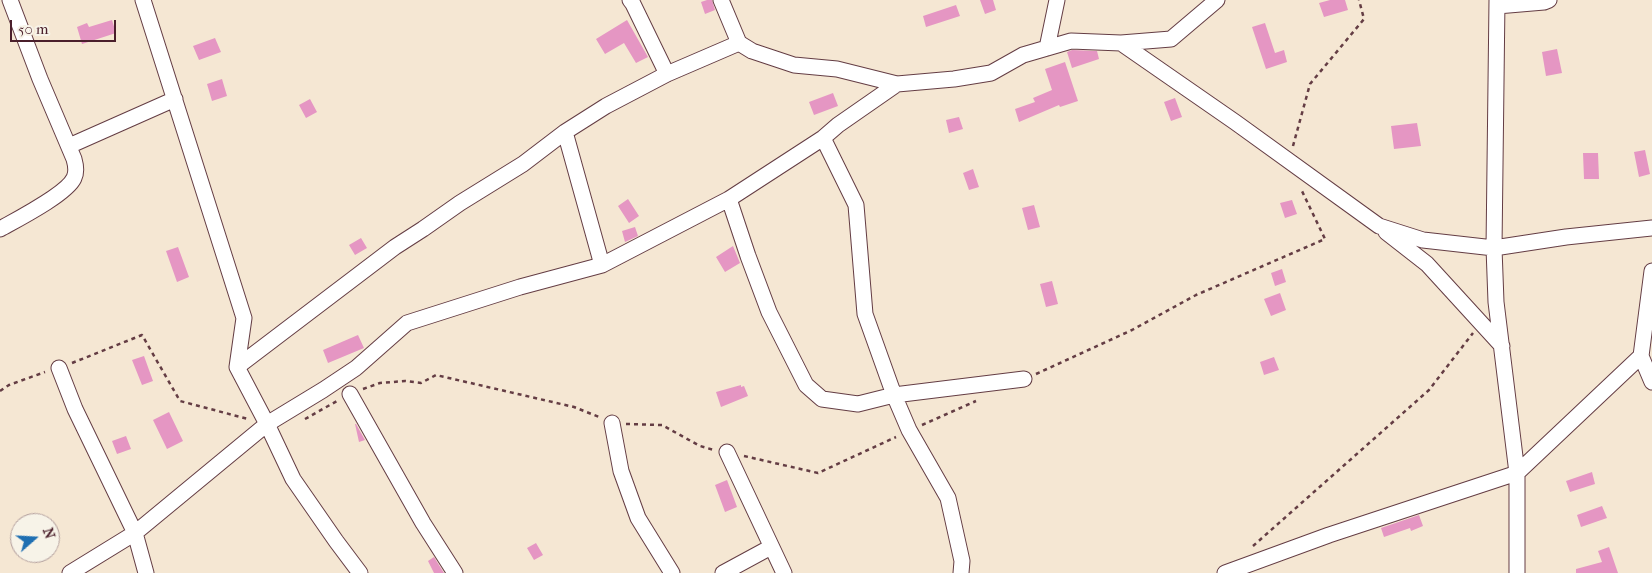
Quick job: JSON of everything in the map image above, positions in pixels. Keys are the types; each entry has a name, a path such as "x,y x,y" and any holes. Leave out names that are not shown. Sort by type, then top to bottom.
{"street":[{"path":"0,229 41,206 72,182 76,172 76,165 69,146 40,79 10,0"},
{"path":"143,0 244,318 237,367 293,479 360,573"},
{"path":"721,0 740,43 752,51 794,65 837,69 897,84 954,79 991,73 1023,55 1071,41 1121,44 1171,39 1218,0"},
{"path":"1047,48 1057,0"},
{"path":"1517,573 1517,473 1496,302 1494,248 1497,3 1544,2 1549,0"},
{"path":"636,1 668,74"},
{"path":"237,367 395,247 460,203 523,164 565,132 606,106 668,74 740,43"},
{"path":"1121,44 1379,226 1427,264 1502,346"},
{"path":"70,573 135,533 267,424 356,368 407,323 520,287 602,265 729,199 823,138 838,125 897,84"},
{"path":"69,146 175,99"},
{"path":"565,132 602,265"},
{"path":"823,138 856,205 865,314 894,395 909,430 948,498 962,560 961,573"},
{"path":"729,199 748,256 770,312 806,385 822,399 858,404 894,395 1024,379"},
{"path":"1379,226 1423,240 1494,248 1566,237 1652,228"},
{"path":"1652,271 1641,356 1652,382"},
{"path":"1225,573 1329,535 1517,473 1641,356"},
{"path":"59,368 75,408 135,533 146,573"},
{"path":"350,394 455,573"},
{"path":"612,423 621,470 638,518 672,573"},
{"path":"726,452 784,573"},
{"path":"724,573 771,547"}],"path":[{"path":"1289,162 1310,84 1364,19 1359,0"},
{"path":"1024,379 1132,330 1196,295 1324,239 1301,188"},
{"path":"1248,551 1429,390 1481,322"},
{"path":"0,391 9,385 59,368 142,335 180,401 267,424"},
{"path":"300,419 308,418 350,394 380,383 421,382 436,376 574,407 612,423 662,425 700,446 818,473 980,399"}],"building":[{"path":"712,0 715,10 705,14 701,2"},
{"path":"980,0 993,0 996,10 985,14"},
{"path":"1330,0 1345,0 1348,10 1324,17 1319,3"},
{"path":"956,5 960,16 926,27 923,16"},
{"path":"112,20 116,33 82,44 77,27 87,23 89,27"},
{"path":"627,20 648,57 636,63 624,43 605,54 596,39"},
{"path":"1265,23 1275,53 1284,50 1287,62 1266,69 1252,27"},
{"path":"215,38 221,52 199,60 193,46"},
{"path":"1557,49 1562,73 1546,76 1542,52"},
{"path":"1072,50 1097,51 1099,59 1072,68 1067,52"},
{"path":"1065,62 1078,101 1060,107 1059,105 1019,122 1015,109 1035,102 1033,98 1052,90 1045,69"},
{"path":"222,79 227,96 212,101 207,84"},
{"path":"833,93 838,106 814,115 809,102"},
{"path":"1175,98 1182,117 1171,121 1164,102"},
{"path":"310,99 317,112 306,118 299,105"},
{"path":"959,117 963,129 949,133 946,120"},
{"path":"1417,123 1421,146 1394,149 1391,126"},
{"path":"1645,150 1650,174 1639,177 1634,152"},
{"path":"1583,153 1598,153 1599,179 1584,179"},
{"path":"973,169 979,187 969,190 963,173"},
{"path":"628,199 639,216 629,223 618,206"},
{"path":"1292,200 1297,214 1285,218 1280,203"},
{"path":"1034,205 1040,227 1028,230 1022,208"},
{"path":"635,227 638,236 625,242 622,231"},
{"path":"361,238 367,248 355,255 349,245"},
{"path":"733,246 740,263 725,272 716,257"},
{"path":"178,247 189,277 177,282 166,251"},
{"path":"1282,269 1286,282 1275,286 1271,273"},
{"path":"1052,281 1058,304 1046,307 1040,284"},
{"path":"1280,293 1286,310 1271,316 1264,299"},
{"path":"358,335 364,348 328,363 323,350"},
{"path":"144,356 153,381 142,385 132,360"},
{"path":"1274,357 1279,370 1264,375 1260,362"},
{"path":"741,385 741,387 744,386 748,396 721,407 716,392"},
{"path":"169,412 183,441 167,449 153,420"},
{"path":"356,424 365,440 359,442"},
{"path":"126,436 131,449 117,454 112,441"},
{"path":"1592,472 1595,484 1570,492 1566,481"},
{"path":"727,480 737,507 725,512 715,485"},
{"path":"1602,506 1607,518 1581,527 1577,515"},
{"path":"1419,515 1423,526 1411,531 1410,528 1384,537 1381,528"},
{"path":"536,543 543,555 534,560 527,548"},
{"path":"1609,547 1618,573 1576,573 1576,569 1602,562 1598,551"},
{"path":"434,557 444,573 434,573 428,561"}]}
